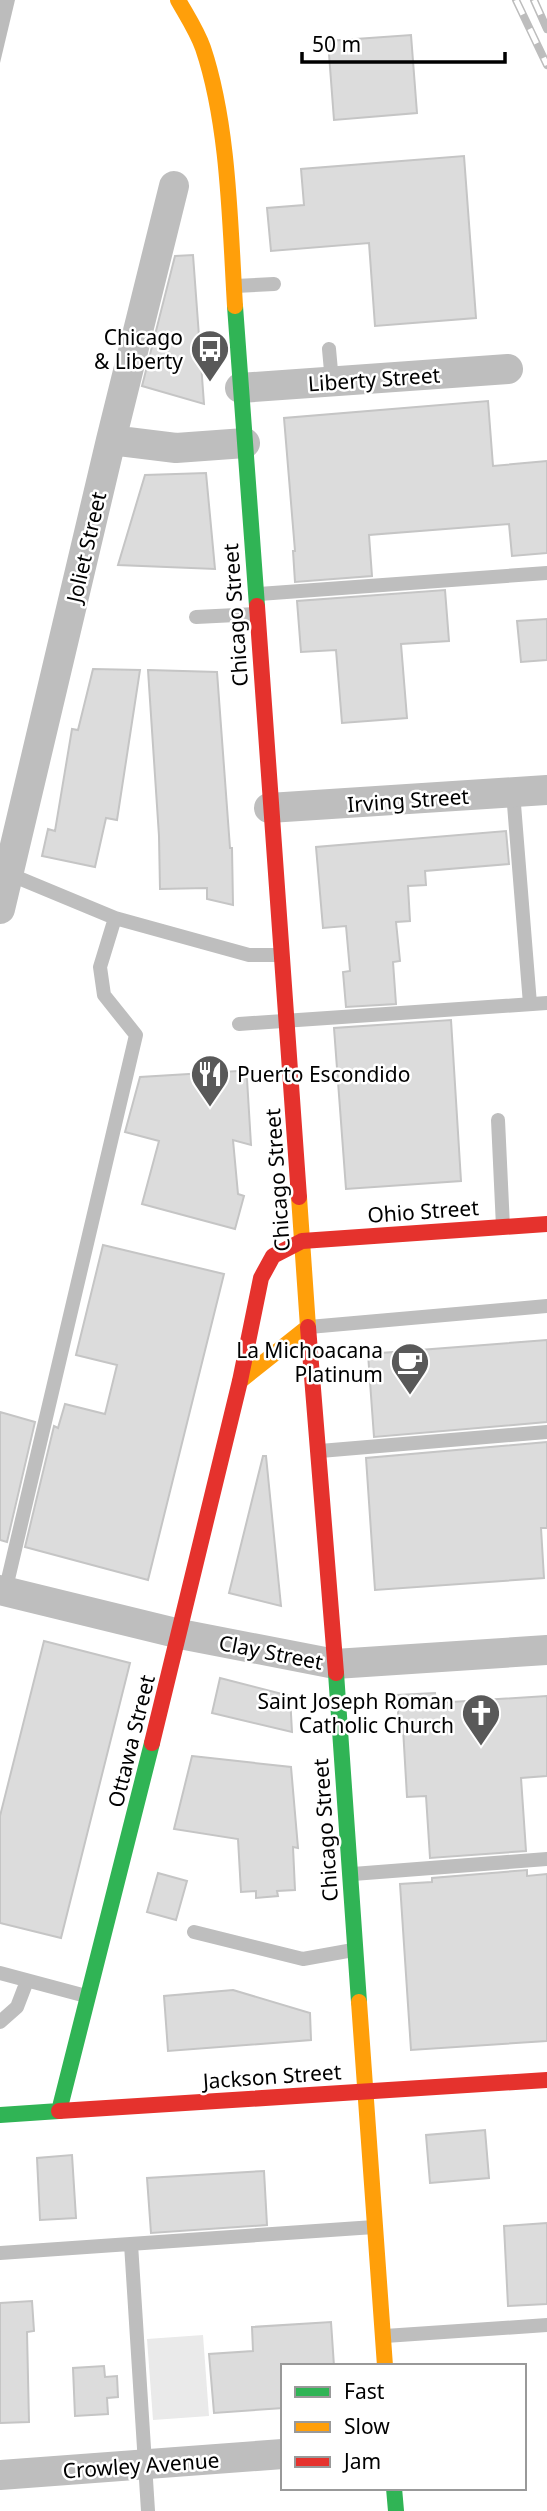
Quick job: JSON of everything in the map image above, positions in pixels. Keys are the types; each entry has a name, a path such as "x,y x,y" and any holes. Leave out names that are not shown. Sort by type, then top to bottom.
{"main road":[{"name":"Chicago Street","path":"178,0 204,51 215,93 234,286 254,595 283,954 385,2364"},
{"path":"193,25 203,8"},
{"name":"Ohio Street","path":"302,1241 547,1224"},
{"name":"Ottawa Street","path":"60,2111 180,1634 240,1381 261,1278 274,1256 302,1241"},
{"path":"240,1381 308,1327"},
{"name":"Jackson Street","path":"0,2115 547,2080"},
{"path":"394,2490 396,2511"}],"street":[{"name":"Joliet Street","path":"0,909 174,186"},
{"name":"Liberty Street","path":"240,388 508,369"},
{"path":"111,440 176,448 244,443"},
{"name":"Irving Street","path":"270,808 547,790"},
{"name":"Clay Street","path":"3,1591 180,1634 335,1664 547,1650"},
{"name":"Crowley Avenue","path":"0,2475 281,2454"}],"lane":[{"path":"234,286 274,284"},
{"path":"329,349 332,382"},
{"path":"254,595 547,573"},
{"path":"196,617 256,614"},
{"path":"513,792 530,1004"},
{"path":"9,874 115,918 249,955 283,954"},
{"path":"3,1591 136,1035 104,995 100,967 115,918"},
{"path":"239,1024 547,1003"},
{"path":"498,1120 503,1227"},
{"path":"308,1327 547,1306"},
{"path":"319,1451 547,1432"},
{"path":"349,1874 547,1860"},
{"path":"194,1932 303,1959 355,1950"},
{"path":"0,1973 87,1996"},
{"path":"0,2022 17,2007 27,1981"},
{"path":"0,2253 375,2226"},
{"path":"131,2244 148,2511"},
{"path":"383,2336 547,2325"}],"shaded area":[{"path":"0,0 15,0 0,63"},
{"path":"203,2335 209,2416 153,2420 147,2339"}],"building":[{"path":"411,35 417,113 334,120 328,41"},
{"path":"464,156 476,318 375,326 369,243 271,251 267,208 304,205 301,169"},
{"path":"193,255 204,404 142,386 175,256"},
{"path":"488,401 493,466 547,461 547,553 512,556 509,524 369,535 372,576 295,582 284,418"},
{"path":"206,473 215,569 118,565 145,475"},
{"path":"445,590 449,641 401,644 407,718 342,723 336,650 301,652 297,601"},
{"path":"547,619 547,660 521,662 517,621"},
{"path":"93,669 140,670 117,820 106,818 95,867 42,856 48,829 55,831 72,729 78,730"},
{"path":"148,670 217,672 232,848 233,905 207,899 207,888 160,889"},
{"path":"506,831 509,864 425,871 426,885 408,886 410,921 396,922 400,961 393,962 396,1004 346,1007 343,972 350,971 346,926 323,928 316,847"},
{"path":"451,1020 461,1181 346,1189 334,1028"},
{"path":"238,1071 247,1079 251,1145 233,1140 238,1194 244,1196 235,1229 142,1204 159,1141 125,1132 140,1077"},
{"path":"103,1245 224,1274 148,1580 25,1547 54,1426 58,1428 65,1404 105,1414 117,1365 76,1355"},
{"path":"547,1340 547,1422 374,1437 368,1354"},
{"path":"0,1412 35,1422 7,1542 0,1540"},
{"path":"547,1442 547,1528 541,1528 544,1578 375,1590 366,1458"},
{"path":"263,1456 266,1456 281,1606 229,1593"},
{"path":"44,1641 130,1663 61,1938 0,1923 0,1816"},
{"path":"220,1678 290,1696 292,1732 212,1713"},
{"name":"Saint Joseph Roman Catholic Church","path":"435,1693 436,1703 547,1696 547,1776 521,1778 526,1851 430,1858 426,1796 407,1797 403,1728 399,1728 397,1695"},
{"path":"192,1756 291,1767 298,1848 293,1847 295,1890 277,1891 278,1896 256,1898 256,1891 241,1892 238,1839 174,1829"},
{"path":"527,1870 527,1876 547,1874 547,2041 411,2050 400,1884 432,1882 432,1878"},
{"path":"158,1873 187,1881 176,1920 147,1912"},
{"path":"233,1990 310,2013 311,2040 168,2051 164,1996"},
{"path":"485,2130 489,2178 430,2183 426,2135"},
{"path":"72,2155 76,2218 40,2220 37,2158"},
{"path":"264,2171 267,2225 151,2233 147,2178"},
{"path":"547,2223 547,2304 508,2306 504,2226"},
{"path":"32,2301 34,2331 27,2332 29,2422 0,2423 0,2303"},
{"path":"331,2322 334,2364 281,2364 281,2408 214,2413 209,2354 253,2351 252,2327"},
{"path":"104,2366 105,2377 117,2376 118,2397 107,2398 108,2414 75,2416 73,2368"}],"railway":[{"path":"516,0 547,65"},
{"path":"534,0 547,29"}],"traffic: fast":[{"path":"235,306 257,606"},
{"path":"336,1673 359,2002"},
{"path":"0,2115 59,2111 152,1743"},
{"path":"394,2490 396,2511"}],"traffic: slow":[{"path":"178,0 203,48 218,109 230,209 235,306"},
{"path":"240,1381 308,1327 299,1197"},
{"path":"359,2002 385,2364"}],"traffic: jam":[{"path":"257,606 299,1197"},
{"path":"302,1241 547,1224"},
{"path":"152,1743 240,1381 261,1278 273,1256 302,1241"},
{"path":"308,1327 336,1673"},
{"path":"59,2111 547,2080"}],"place":[{"name":"Chicago & Liberty","path":"210,383"},
{"name":"Puerto Escondido","path":"210,1108"},
{"name":"La Michoacana Platinum","path":"410,1396"},
{"name":"Saint Joseph Roman Catholic Church","path":"481,1747"}]}
